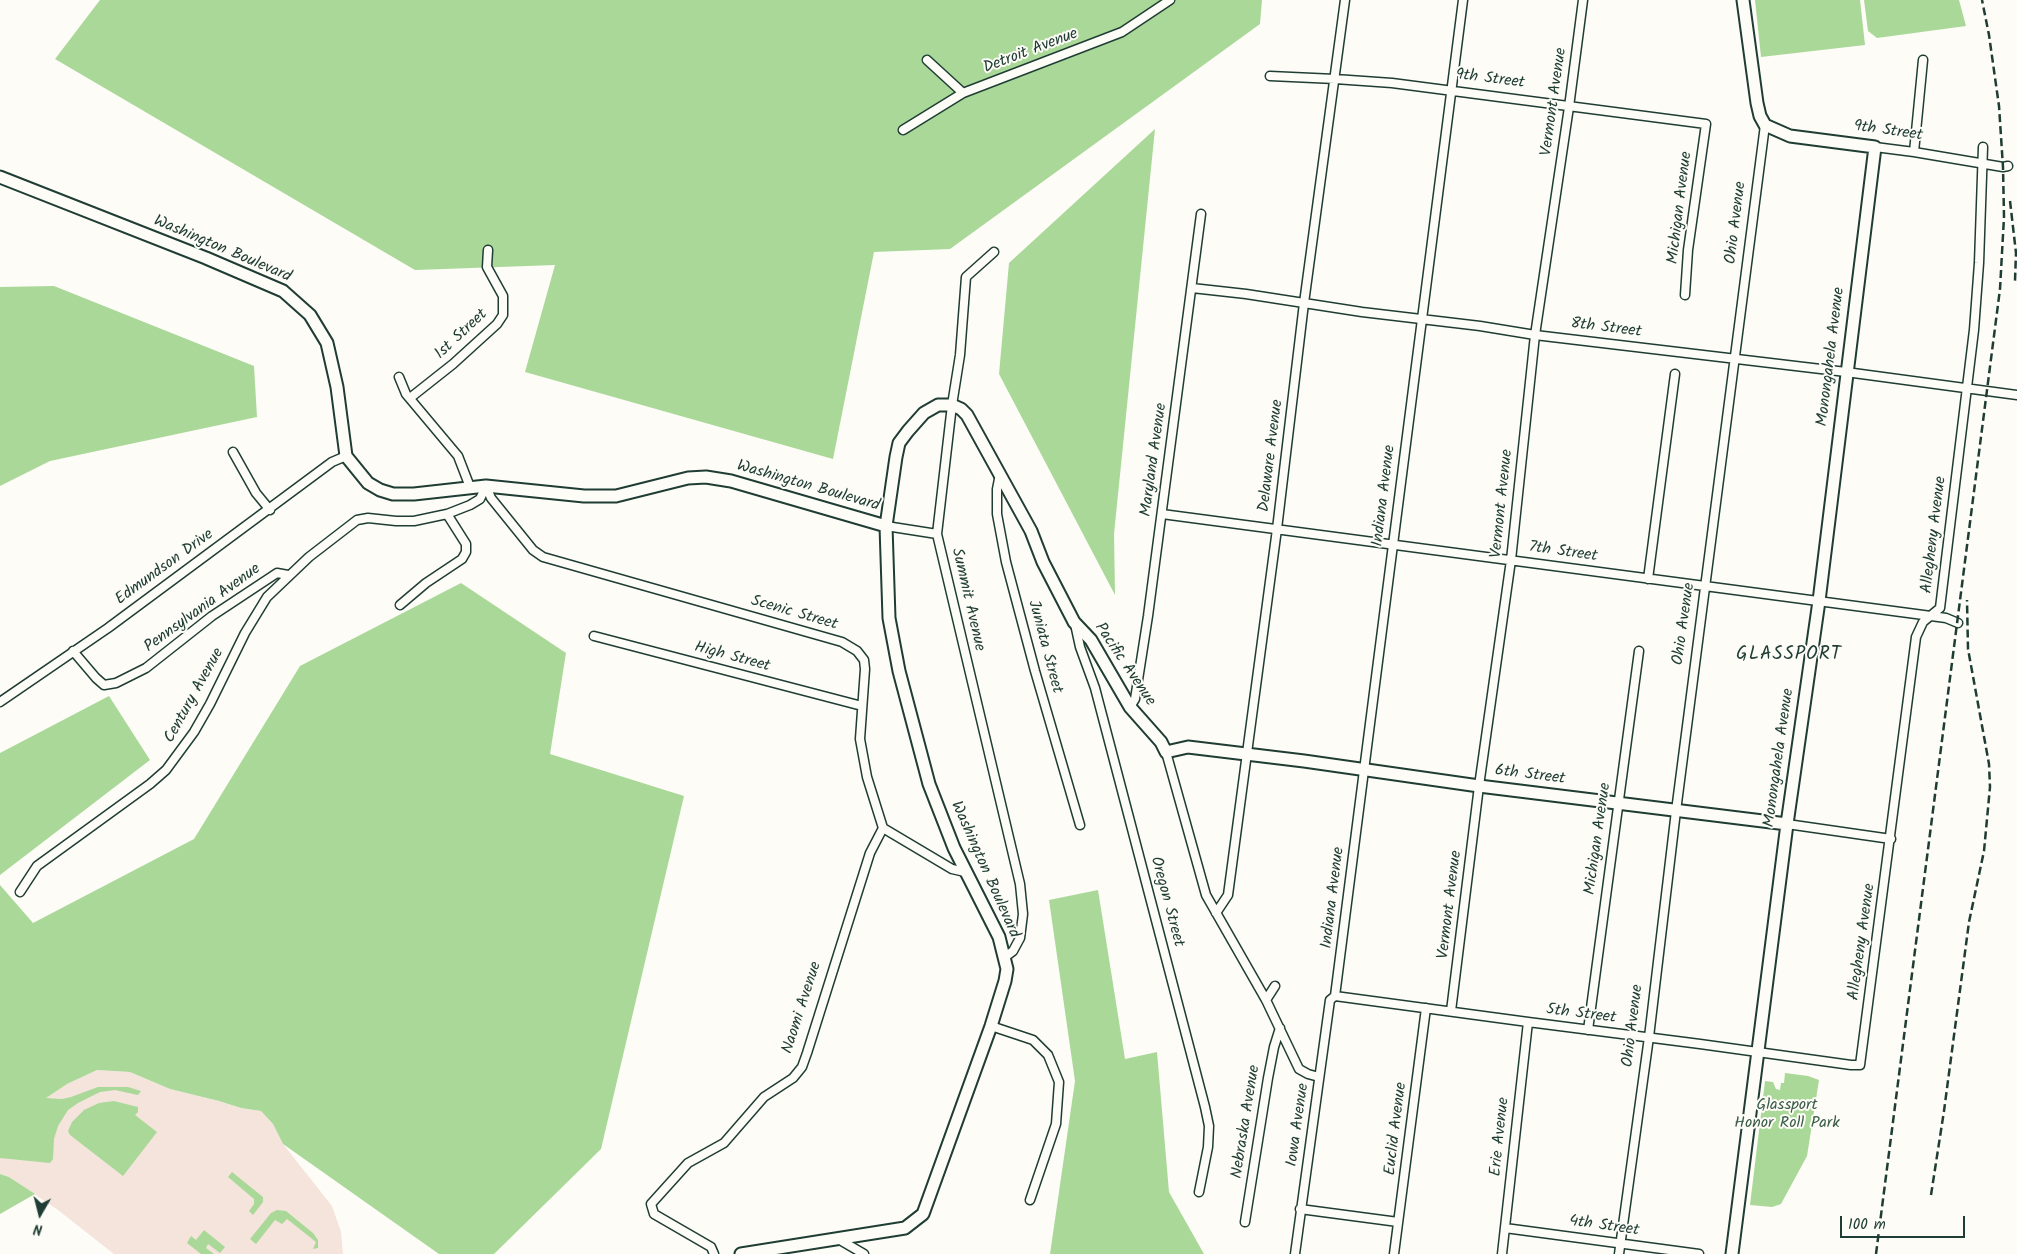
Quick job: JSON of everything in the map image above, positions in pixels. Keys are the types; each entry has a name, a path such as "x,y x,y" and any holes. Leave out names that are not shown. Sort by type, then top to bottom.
{"street":[{"name":"Detroit Avenue","path":"903,130 963,93 1122,32 1170,0"},
{"name":"Delaware Avenue","path":"1216,912 1228,895 1277,529 1304,303 1336,78 1344,0"},
{"name":"Indiana Avenue","path":"1333,998 1463,0"},
{"name":"Vermont Avenue","path":"1451,1011 1479,786 1511,560 1535,336 1583,0"},
{"name":"Ohio Avenue","path":"1619,1254 1649,1037 1676,811 1765,125 1757,104 1743,0"},
{"path":"927,60 963,93"},
{"path":"1914,152 1923,60"},
{"name":"9th Street","path":"1270,76 1336,78 1392,84 1706,124"},
{"name":"Michigan Avenue","path":"1685,295 1688,250 1706,124"},
{"name":"9th Street","path":"1765,125 1790,136 1914,152 2003,167 2008,166"},
{"name":"Monongahela Avenue","path":"1732,1254 1787,824 1819,601 1875,147"},
{"name":"Allegheny Avenue","path":"1860,1065 1916,637 1924,622 1940,608 1974,330 1979,263 1983,147"},
{"name":"Washington Boulevard","path":"0,177 198,255 283,291 310,314 327,343 337,386 346,456 368,483 393,494 414,494 486,486 584,496 616,496 688,478 706,477 731,481 886,526 889,618 899,671 929,784 954,848 999,937 1007,969 1005,981 991,1026 923,1214 905,1228 840,1240 741,1254"},
{"name":"Maryland Avenue","path":"1130,708 1134,699 1162,514 1201,214"},
{"name":"1st Street","path":"410,398 453,364 498,324 503,315 503,296 487,267 488,250"},
{"name":"Summit Avenue","path":"994,252 966,277 960,355 952,405 937,534 1020,884 1023,914 1020,938 1013,951 1005,957"},
{"name":"8th Street","path":"1192,288 1421,318 1535,336 1846,372 2017,395"},
{"path":"1648,579 1675,374"},
{"path":"399,377 410,398 458,456 470,487"},
{"path":"937,534 886,526 890,491 900,444 924,413 938,406 952,405"},
{"name":"Pacific Avenue","path":"952,405 961,409 967,415 1031,531 1043,562 1074,622 1092,640 1130,708 1161,742 1166,752 1206,895 1266,1000 1299,1069 1320,1077"},
{"path":"233,452 256,493 270,510"},
{"name":"Edmundson Drive","path":"0,702 270,510 332,462 346,456"},
{"name":"Juniata Street","path":"1000,474 997,489 997,514 1006,562 1035,671 1080,825"},
{"name":"Pennsylvania Avenue","path":"74,651 104,685 116,683 146,668 212,616 277,573 288,575 357,520 368,518 414,521 447,514 480,499 486,486"},
{"name":"Scenic Street","path":"486,486 491,498 533,550 543,557 842,642 857,651 864,660 865,674 860,738 867,777 883,828"},
{"path":"400,605 426,583 462,559 466,552 466,544 447,514"},
{"name":"7th Street","path":"1162,514 1933,616 1946,618 1958,623"},
{"name":"Century Avenue","path":"20,892 37,866 150,784 171,763 185,746 210,704 244,633 273,590 288,575"},
{"name":"Oregon Street","path":"1074,622 1080,647 1095,688 1205,1107 1208,1126 1208,1148 1199,1192"},
{"name":"High Street","path":"594,636 862,706"},
{"name":"Michigan Avenue","path":"1588,1030 1639,651"},
{"name":"6th Street","path":"1166,752 1188,747 1891,839"},
{"path":"883,828 952,869 965,872"},
{"name":"Naomi Avenue","path":"714,1254 711,1247 654,1214 651,1204 688,1163 724,1142 764,1097 793,1078 802,1066 870,853 883,828"},
{"path":"1266,1000 1275,986"},
{"name":"5th Street","path":"1333,998 1451,1011 1851,1066 1860,1065"},
{"name":"Iowa Avenue","path":"1295,1254 1300,1209 1333,998"},
{"name":"Euclid Avenue","path":"1394,1254 1426,1008"},
{"name":"Erie Avenue","path":"1502,1254 1528,1022"},
{"path":"991,1026 1033,1040 1048,1056 1059,1082 1056,1124 1030,1200"},
{"name":"Nebraska Avenue","path":"1245,1222 1270,1070 1280,1028"},
{"path":"1300,1209 1398,1222"},
{"name":"4th Street","path":"1505,1228 1699,1254"},
{"path":"840,1240 864,1254"}],"shaded area":[{"path":"97,1070 130,1072 170,1089 241,1108 261,1111 273,1124 283,1144 332,1206 341,1232 343,1254 114,1254 58,1210 9,1177 0,1174 0,1108 45,1098 67,1084"}],"green space":[{"path":"100,0 1262,0 1260,24 950,249 874,252 833,459 525,372 555,265 415,270 55,59"},
{"path":"1755,0 1860,0 1865,45 1761,57"},
{"path":"1864,0 1959,0 1966,26 1877,38 1868,31"},
{"path":"1155,129 1114,534 1115,595 999,374 1009,263"},
{"path":"54,286 254,366 257,417 50,461 0,486 0,287"},
{"path":"461,583 566,653 550,754 684,796 601,1149 494,1254 439,1254 283,1144 273,1124 261,1111 241,1108 170,1089 130,1072 97,1070 67,1084 46,1098 62,1099 98,1087 128,1087 141,1091 138,1095 115,1090 100,1092 68,1110 58,1126 54,1139 53,1159 50,1163 0,1158 0,885 33,923 194,839 300,666"},
{"path":"109,696 150,760 0,875 0,753"},
{"path":"1098,890 1125,1059 1157,1052 1169,1192 1204,1254 1050,1254 1075,1081 1049,900"},
{"name":"Glassport Honor Roll Park","path":"1785,1073 1808,1076 1819,1080 1807,1156 1781,1204 1772,1207 1750,1205 1765,1081 1773,1082 1776,1089 1780,1090 1781,1083 1784,1083"},
{"path":"114,1101 138,1107 138,1112 135,1115 157,1132 123,1176 70,1135 68,1131 72,1122 84,1110 99,1103"},
{"path":"232,1172 263,1197 263,1202 253,1215 249,1211 254,1204 254,1199 228,1177"},
{"path":"0,1174 9,1177 35,1194 0,1214"},
{"path":"277,1210 286,1211 313,1233 318,1240 318,1248 313,1249 316,1242 287,1219 282,1224 275,1220 256,1244 250,1239 271,1213"},
{"path":"204,1230 225,1247 220,1253 208,1244 206,1248 214,1254 201,1254 187,1243 191,1236 196,1240"}],"railway":[{"path":"1876,1254 2000,289 2004,217 2003,167 1999,106 1982,0"},
{"path":"2010,201 2016,253 2015,281"},
{"path":"1931,1195 1969,922 1984,851 1990,787 1989,764 1968,649 1967,600"}],"district":[{"name":"GLASSPORT","path":"1789,656"}]}
